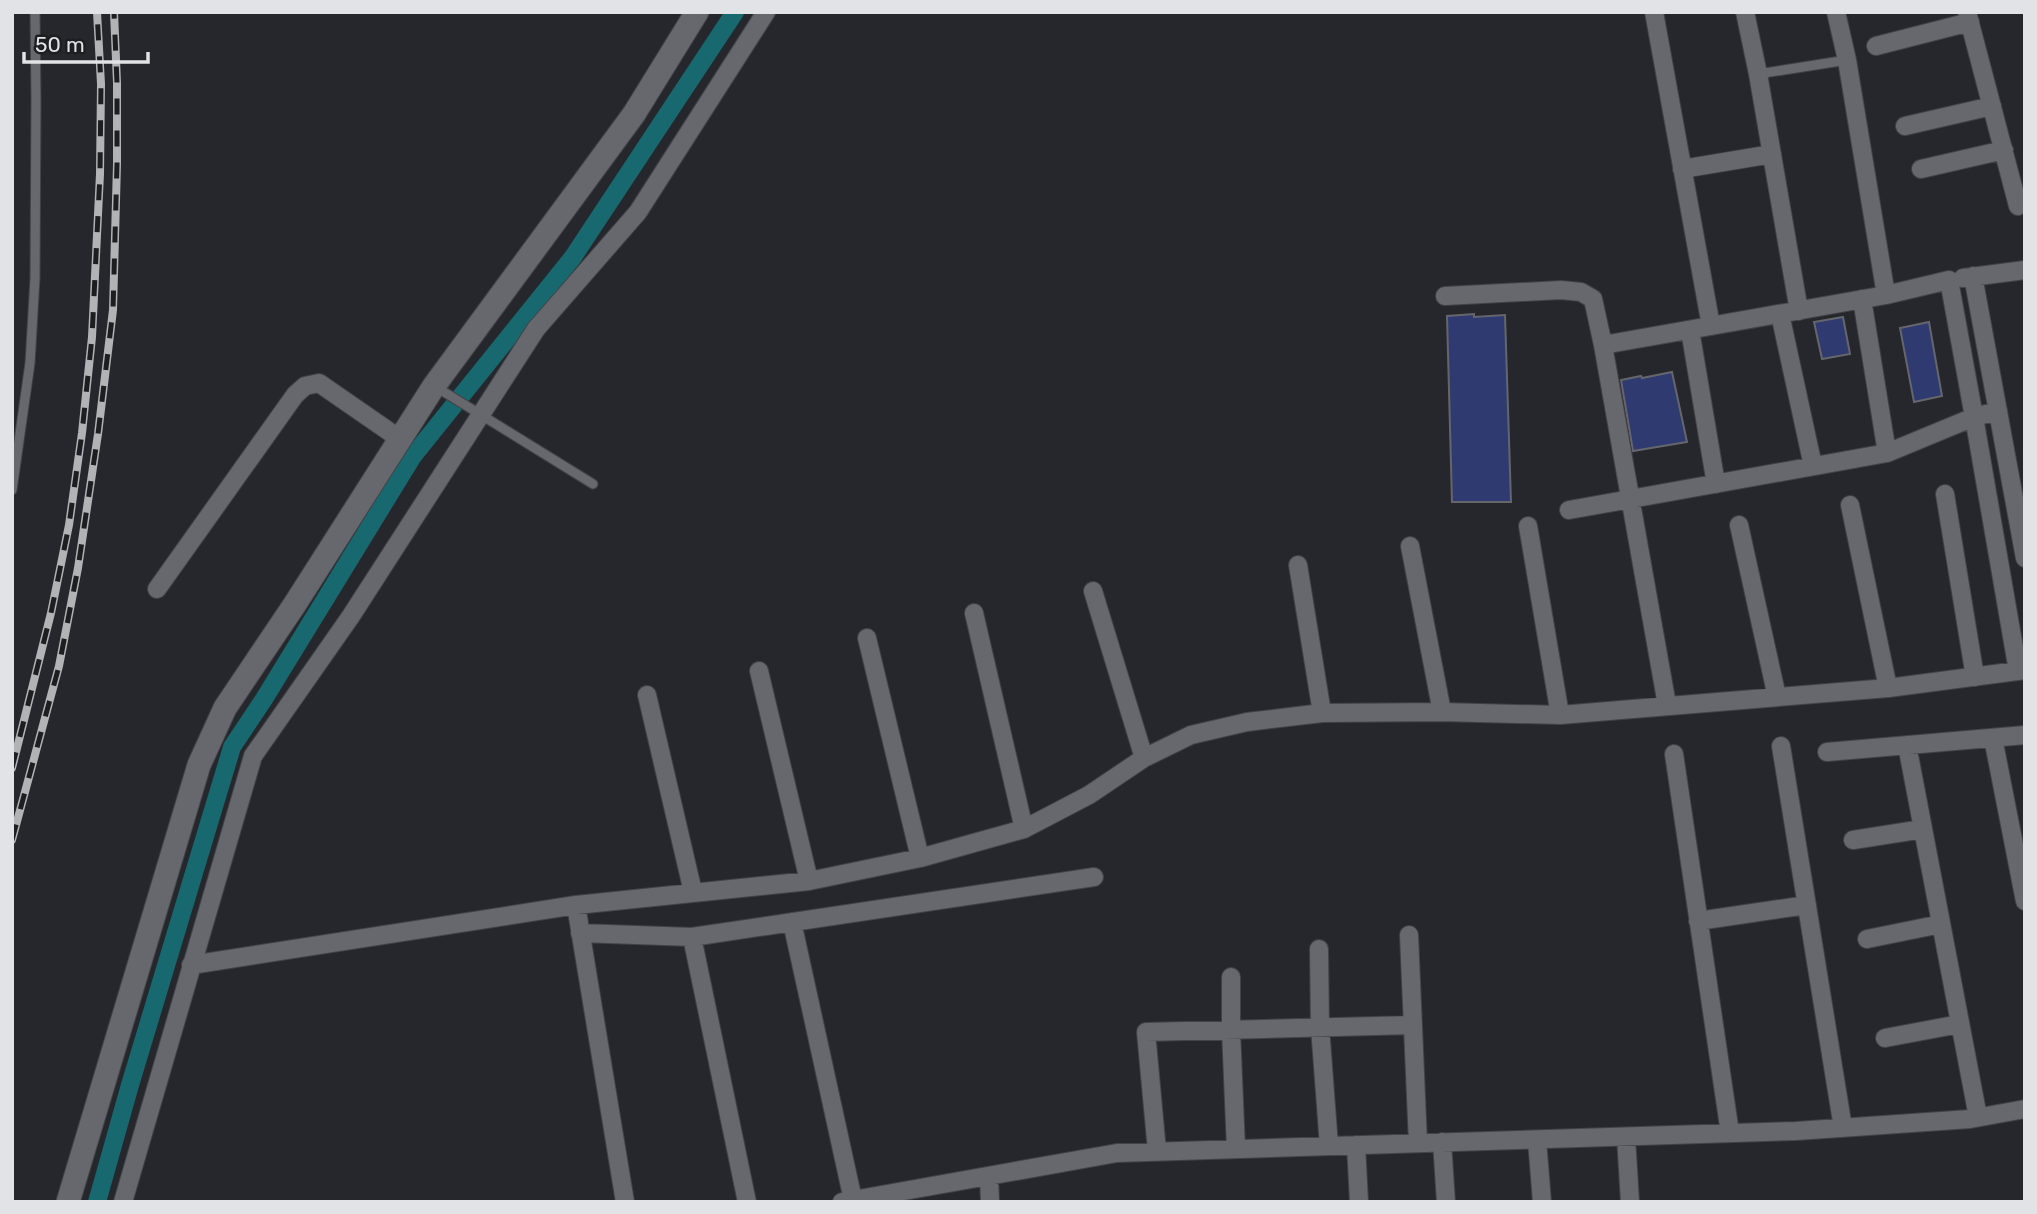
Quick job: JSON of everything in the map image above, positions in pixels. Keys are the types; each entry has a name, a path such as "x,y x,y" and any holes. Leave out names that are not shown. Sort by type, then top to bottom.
{"street":[{"path":"68,1202 198,765 225,708 400,439 634,114 697,12"},
{"path":"123,1202 253,756 351,616 536,329 638,212 766,12"},
{"path":"1654,12 1711,326"},
{"path":"1745,12 1799,311"},
{"path":"1836,12 1847,60 1886,295"},
{"path":"1876,46 1969,17 2018,205"},
{"path":"1905,126 1992,106"},
{"path":"1921,169 2004,150"},
{"path":"1682,169 1772,154"},
{"path":"1603,345 1886,295 1949,279 2025,270"},
{"path":"1973,276 2025,558"},
{"path":"191,965 578,919 693,892 809,881 920,858 1024,830 1089,795 1144,758 1191,735 1247,722 1321,713 1560,715 1888,688 2021,670 1949,279"},
{"path":"1445,296 1562,290 1581,292 1593,299 1667,705"},
{"path":"1862,299 1887,453"},
{"path":"1780,314 1813,466"},
{"path":"1690,330 1716,484"},
{"path":"157,589 295,395 305,386 319,383 400,439"},
{"path":"1569,510 1887,453 1973,417 1998,411"},
{"path":"1945,494 1975,677"},
{"path":"1850,505 1888,688"},
{"path":"1740,525 1777,697"},
{"path":"1528,526 1560,715"},
{"path":"1410,545 1442,712"},
{"path":"1298,565 1321,713"},
{"path":"1093,591 1144,758"},
{"path":"974,613 1024,830"},
{"path":"867,638 920,858"},
{"path":"759,671 809,881"},
{"path":"647,695 693,892"},
{"path":"1827,752 2025,735"},
{"path":"1993,738 2025,901"},
{"path":"1907,745 1978,1117"},
{"path":"1781,746 1843,1128"},
{"path":"1674,754 1730,1133"},
{"path":"1853,840 1923,829"},
{"path":"578,919 692,937 1094,877"},
{"path":"1698,920 1807,905"},
{"path":"578,919 625,1202"},
{"path":"792,922 848,1201 1117,1153 1843,1128 1978,1117 2025,1109"},
{"path":"1867,939 1941,924"},
{"path":"1409,935 1418,1143"},
{"path":"692,937 747,1202"},
{"path":"1319,949 1320,1027 1329,1146"},
{"path":"1231,977 1236,1149"},
{"path":"1885,1038 1960,1024"},
{"path":"1157,1151 1146,1032 1413,1025"},
{"path":"1626,1137 1630,1202"},
{"path":"1537,1140 1542,1202"},
{"path":"1442,1142 1446,1202"},
{"path":"1356,1145 1359,1202"},
{"path":"989,1176 990,1202"}],"lane":[{"path":"12,490 30,363 35,278 34,12"},
{"path":"1758,74 1847,60"},
{"path":"438,389 593,484"}],"building":[{"path":"1474,314 1474,317 1505,315 1511,502 1452,502 1447,316"},
{"path":"1843,317 1850,354 1822,359 1814,322"},
{"path":"1929,322 1942,396 1914,402 1900,328"},
{"path":"1672,372 1687,442 1633,451 1621,380"}],"waterway":[{"path":"97,1202 232,747 413,456 573,257 735,12"}],"railway":[{"path":"12,768 51,613 69,525 82,433 92,337 100,174 101,84 97,12"},
{"path":"12,840 59,666 78,568 98,434 113,310 117,164 114,12"}]}
